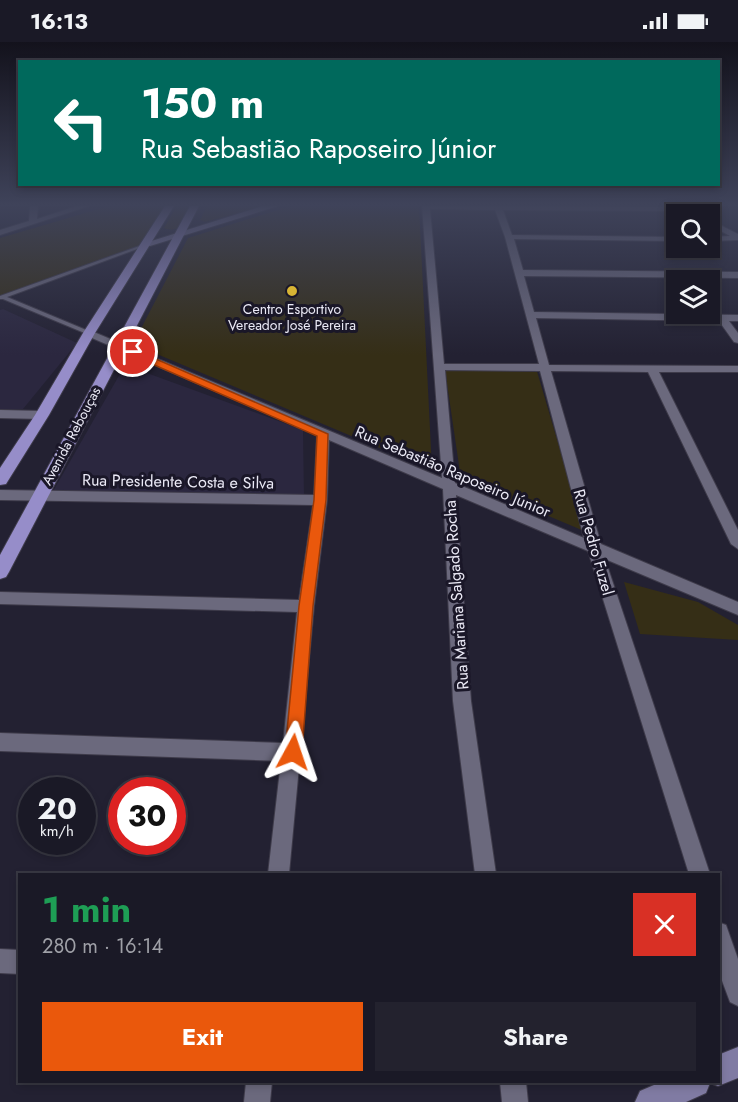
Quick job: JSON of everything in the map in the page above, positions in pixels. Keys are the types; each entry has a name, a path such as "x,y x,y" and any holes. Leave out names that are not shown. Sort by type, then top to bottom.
{"main road":[{"path":"0,480 42,415 89,333 140,255"},
{"name":"Avenida Rebouças","path":"0,572 119,346 170,255"}],"street":[{"name":"Rua Mariana Salgado Rocha","path":"430,255 449,486 462,701 485,873"},
{"name":"Rua Pedro Fuzel","path":"514,255 595,550 700,873"},
{"path":"518,273 738,275"},
{"path":"530,315 738,318"},
{"path":"722,318 738,340"},
{"name":"Rua Sebastião Raposeiro Júnior","path":"89,333 738,609"},
{"path":"440,367 738,369"},
{"path":"652,369 738,544"},
{"path":"0,414 42,415"},
{"path":"279,873 306,606 320,500 323,434"},
{"name":"Rua Presidente Costa e Silva","path":"0,495 320,500"},
{"path":"0,598 306,606"},
{"path":"0,742 293,752"},
{"path":"720,939 738,994"},
{"path":"0,961 18,962"},
{"path":"720,1070 738,1062"},
{"path":"257,1102 259,1083"},
{"path":"513,1083 515,1102"},
{"path":"651,1102 693,1083"}],"lane":[{"path":"1,298 116,255"},
{"path":"1,298 89,333"}],"shaded area":[{"path":"0,255 118,255 0,298"},
{"name":"Centro Esportivo Vereador José Pereira","path":"179,255 421,255 432,470 133,344"},
{"path":"3,309 77,343 23,409 0,409 0,310"},
{"path":"125,365 303,430 304,498 52,493"},
{"path":"536,368 584,531 461,479 445,370"},
{"path":"624,582 698,602 738,625 738,640 640,634"}],"place":[{"name":"Centro Esportivo Vereador José Pereira","path":"292,291"}],"route":[{"path":"133,352 323,434 320,500 306,606 293,752"}]}
